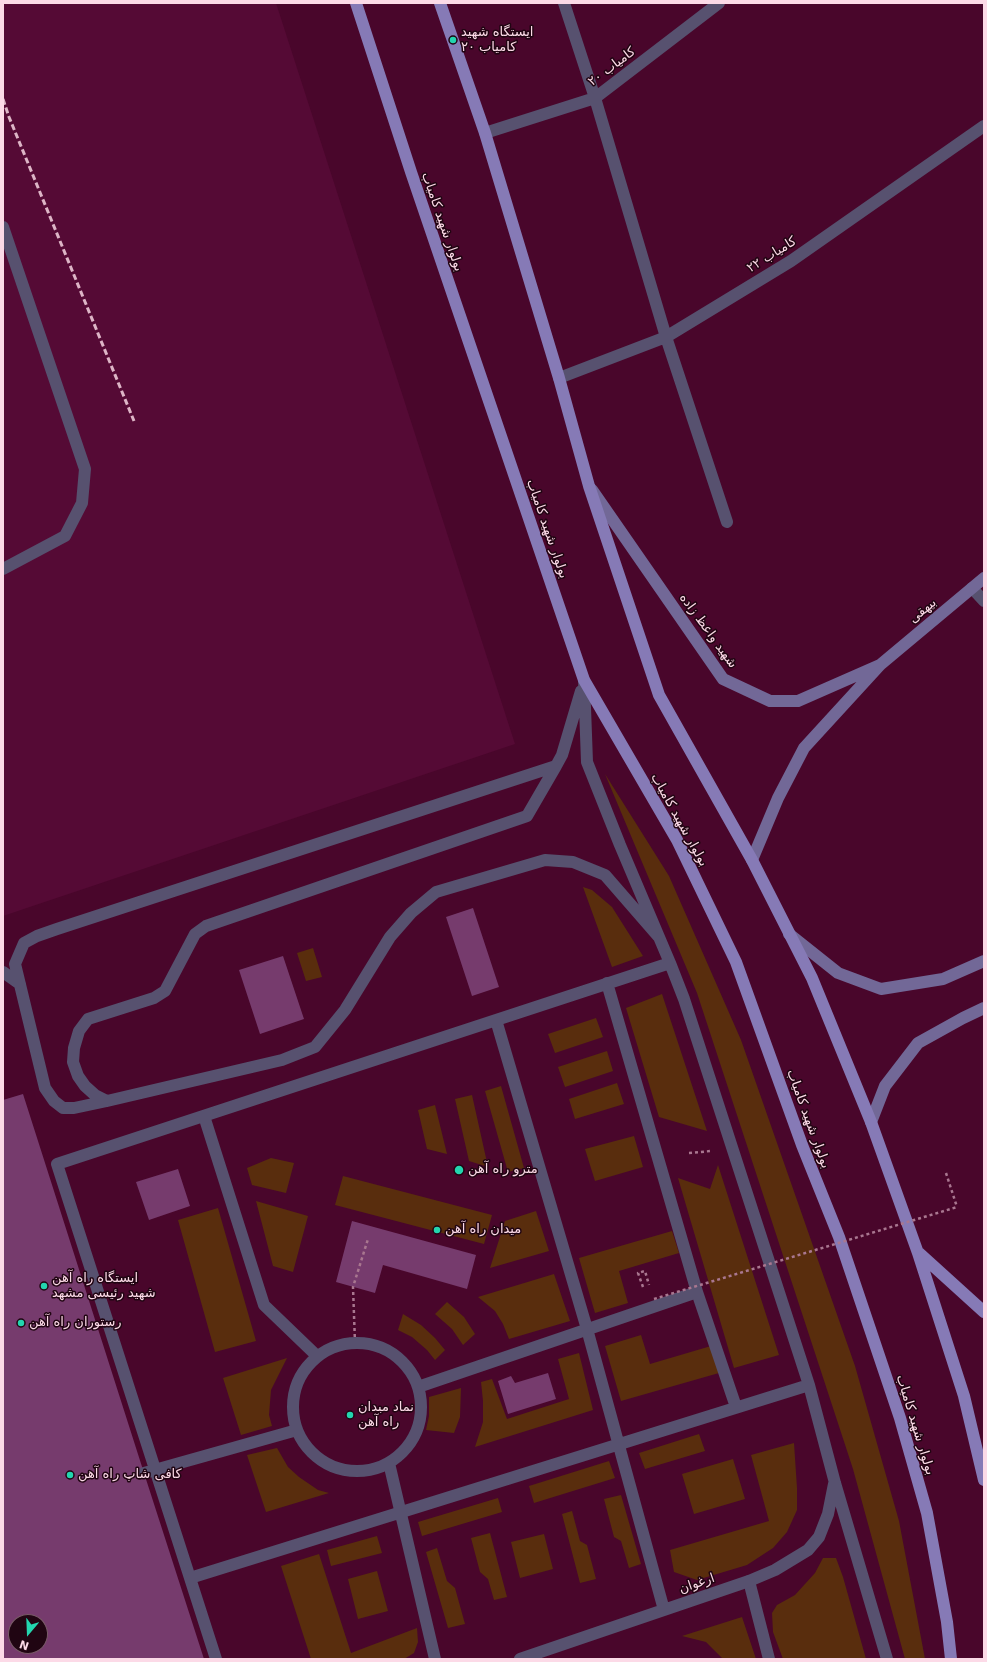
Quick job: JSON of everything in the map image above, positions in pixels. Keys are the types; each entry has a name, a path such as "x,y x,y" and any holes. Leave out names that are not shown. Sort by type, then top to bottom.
{"main road":[{"name":"بولوار شهید کامیاب","path":"356,3 410,172 584,680 677,840 736,962 802,1145 839,1237 900,1418 927,1513 947,1622 952,1659"},
{"path":"440,3 485,133 590,486 659,695 752,860 812,978 871,1122 918,1252 964,1396 984,1480"},
{"path":"918,1252 984,1312"}],"street":[{"path":"564,3 595,98 666,337 727,522"},
{"name":"کامیاب ۲۰","path":"485,133 595,98 719,3"},
{"name":"کامیاب ۲۲","path":"559,378 666,337 791,261 984,126"},
{"path":"3,227 85,468 82,503 65,536 3,569"},
{"name":"شهید واعظ زاده","path":"590,486 723,679 770,701 798,700 880,665"},
{"name":"بیهقی","path":"880,665 984,578"},
{"path":"972,588 984,601"},
{"path":"752,860 778,798 804,748 880,665"},
{"path":"106,1101 95,1095 85,1086 78,1076 73,1062 74,1048 79,1031 88,1019 154,998 165,991 195,934 206,926 527,816 562,755 584,680"},
{"path":"584,680 587,762 670,963 731,1141 754,1218 808,1384 835,1483 888,1659"},
{"path":"556,766 37,936 24,943 16,964 45,1088 54,1101 63,1108 74,1108 282,1060 315,1047 345,1010 390,937 411,913 436,892 545,860 573,862 604,875 658,936"},
{"path":"790,934 838,973 881,989 943,979 984,961"},
{"path":"216,1659 190,1578 150,1471 57,1164 670,963"},
{"path":"3,972 20,984"},
{"path":"607,984 698,1292 736,1407"},
{"path":"871,1122 885,1086 918,1043 984,1008"},
{"path":"496,1020 587,1329 664,1610"},
{"path":"204,1116 264,1306 318,1356"},
{"path":"418,1387 698,1292"},
{"path":"356,1343 376,1346 394,1355 409,1369 418,1387 422,1408 417,1430 406,1449 389,1463 369,1470 347,1471 326,1463 309,1449 297,1430 293,1410 295,1390 304,1372 318,1356 335,1347 356,1343"},
{"path":"190,1578 808,1384"},
{"path":"150,1471 297,1430"},
{"path":"389,1463 435,1659"},
{"name":"ارغوان","path":"520,1659 749,1582 775,1570 808,1550 819,1537 828,1514 835,1483"},
{"path":"749,1582 769,1659"}],"path":[{"path":"654,1299 957,1207 946,1173"},
{"path":"356,1343 353,1287 368,1239"},
{"path":"645,1271 649,1284"}],"shaded area":[{"path":"3,3 276,3 515,744 3,916"},
{"path":"605,774 669,876 741,1040 855,1366 899,1521 925,1659 905,1659 853,1469 697,993"},
{"path":"583,887 592,890 612,907 643,956 612,967"},
{"path":"313,948 322,977 306,981 297,953"},
{"path":"662,994 707,1131 659,1117 626,1008"},
{"path":"596,1018 603,1037 555,1053 548,1034"},
{"path":"607,1051 613,1071 565,1087 558,1067"},
{"path":"617,1083 624,1104 575,1119 569,1099"},
{"path":"501,1086 524,1168 508,1172 485,1091"},
{"path":"472,1095 488,1167 469,1161 455,1099"},
{"path":"435,1105 447,1154 427,1149 418,1110"},
{"path":"634,1136 643,1167 595,1181 585,1149"},
{"path":"271,1158 294,1163 286,1193 252,1185 247,1168"},
{"path":"718,1165 779,1355 734,1368 678,1178 710,1189"},
{"path":"343,1176 492,1215 484,1244 335,1205"},
{"path":"256,1201 308,1216 293,1272 273,1266"},
{"path":"218,1208 256,1341 215,1352 178,1220"},
{"path":"536,1211 549,1251 490,1268 505,1221"},
{"path":"672,1231 679,1253 619,1271 628,1303 595,1313 579,1258"},
{"path":"554,1274 570,1321 509,1339 503,1324 495,1311 478,1297"},
{"path":"447,1302 464,1317 475,1334 463,1345 452,1329 435,1314"},
{"path":"403,1314 421,1325 445,1350 435,1360 427,1350 412,1337 398,1330"},
{"path":"641,1335 650,1364 711,1346 719,1373 621,1401 605,1346"},
{"path":"579,1353 593,1410 475,1447 483,1422 481,1382 492,1379 507,1419 569,1399 558,1359"},
{"path":"287,1358 271,1390 269,1415 272,1426 241,1435 223,1378"},
{"path":"461,1388 460,1417 454,1433 426,1430 429,1416 429,1397"},
{"path":"699,1434 705,1451 645,1469 639,1453"},
{"path":"794,1443 797,1510 787,1532 773,1548 747,1565 697,1580 674,1572 670,1550 769,1521 751,1455"},
{"path":"277,1448 288,1467 299,1477 318,1490 329,1493 266,1512 247,1455"},
{"path":"733,1459 745,1499 694,1514 682,1474"},
{"path":"609,1461 615,1478 534,1503 529,1486"},
{"path":"621,1495 641,1564 629,1568 621,1541 614,1537 604,1499"},
{"path":"498,1498 502,1512 422,1536 418,1522"},
{"path":"572,1511 580,1541 587,1545 596,1579 580,1583 562,1514"},
{"path":"490,1533 507,1597 494,1600 488,1579 480,1572 471,1538"},
{"path":"544,1534 553,1569 520,1578 511,1542"},
{"path":"377,1536 382,1553 331,1566 327,1550"},
{"path":"437,1548 447,1581 455,1588 465,1624 448,1628 426,1552"},
{"path":"319,1554 351,1653 417,1628 418,1642 414,1653 404,1659 311,1659 281,1566"},
{"path":"823,1558 836,1558 843,1577 866,1659 783,1659 773,1632 772,1613 777,1605 795,1595 815,1573"},
{"path":"377,1571 388,1611 358,1619 348,1579"},
{"path":"742,1617 756,1659 723,1659 706,1642 682,1636"}],"building":[{"path":"473,908 499,987 472,996 446,917"},
{"path":"283,956 304,1019 260,1034 239,970"},
{"name":"ایستگاه راه آهن شهید رئیسی مشهد","path":"23,1094 204,1659 3,1659 3,1100"},
{"path":"178,1169 190,1206 149,1220 136,1182"},
{"path":"352,1221 476,1255 467,1289 383,1265 375,1293 336,1282"},
{"path":"548,1373 556,1399 508,1414 498,1381 511,1376 515,1383"}],"railway":[{"path":"3,99 9,117 134,421"}],"place":[{"name":"ایستگاه شهید کامیاب ۲۰","path":"453,40"},
{"name":"مترو راه آهن","path":"459,1170"},
{"name":"میدان راه آهن","path":"437,1230"},
{"name":"ایستگاه راه آهن شهید رئیسی مشهد","path":"44,1286"},
{"name":"رستوران راه آهن","path":"21,1323"},
{"name":"نماد میدان راه آهن","path":"350,1415"},
{"name":"کافی شاپ راه آهن","path":"70,1475"}]}
